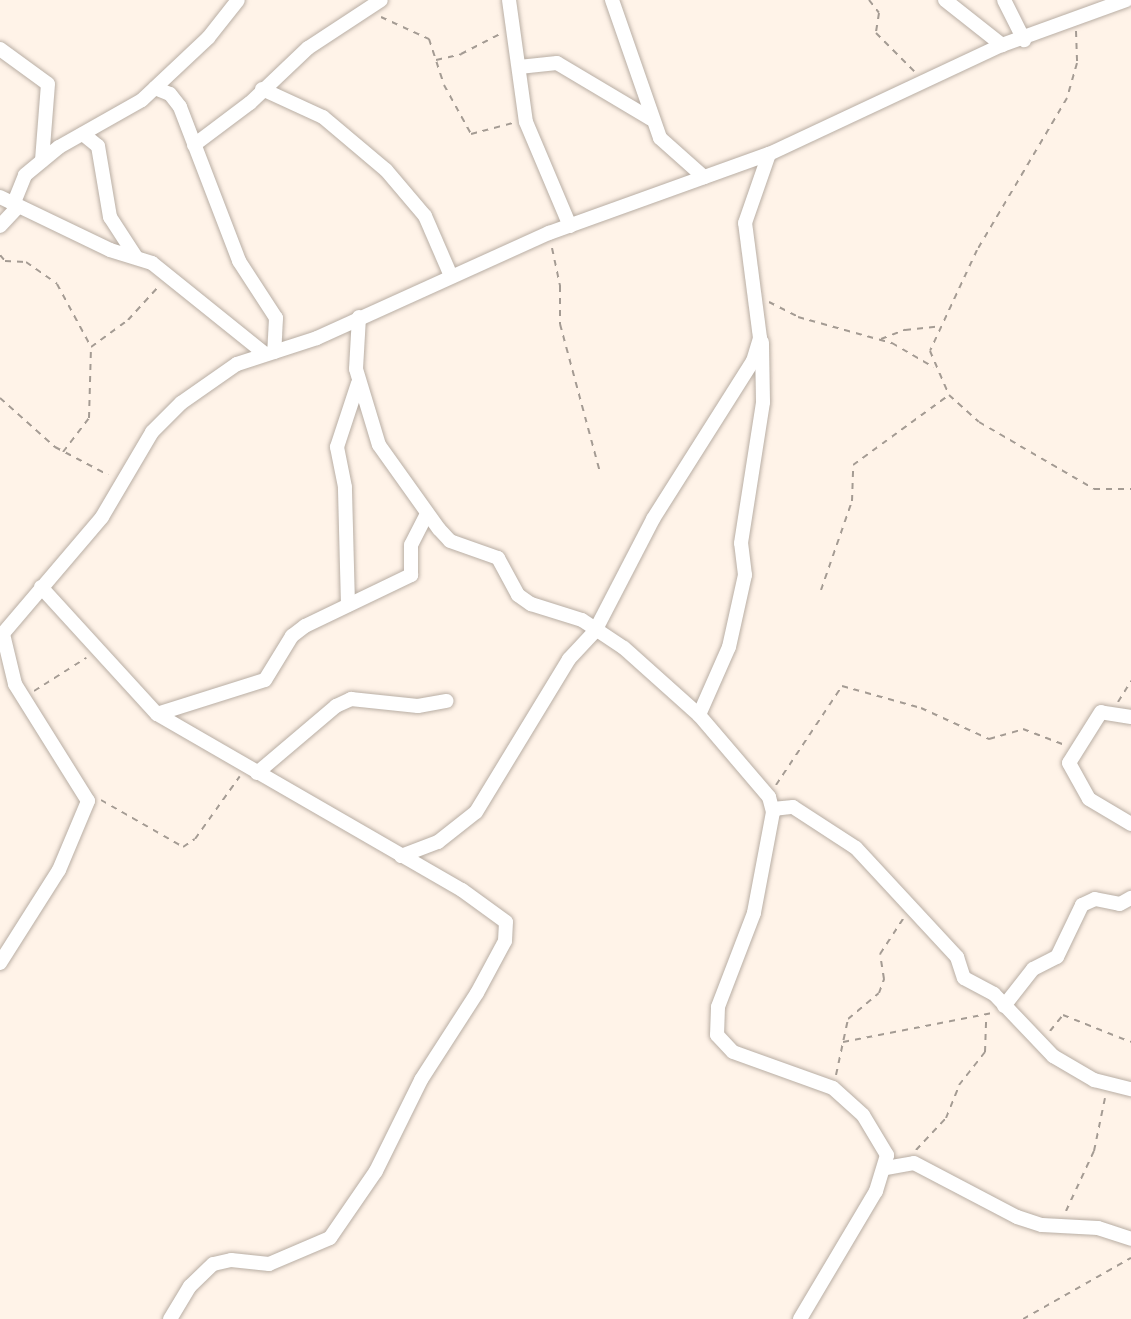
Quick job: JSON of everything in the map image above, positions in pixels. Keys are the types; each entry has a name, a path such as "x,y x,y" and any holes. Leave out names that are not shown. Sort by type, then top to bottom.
{"street":[{"path":"0,226 19,182 42,161 155,88 208,38 238,0"},
{"path":"509,0 526,122 570,226"},
{"path":"612,0 651,119 675,156 704,177"},
{"path":"945,0 1002,45"},
{"path":"1004,0 1024,40"},
{"path":"0,963 34,915 87,812 86,792 24,699 3,632 102,517 167,414 219,375 549,233 769,154 1002,45 1076,22 1126,0"},
{"path":"194,145 308,48 375,4"},
{"path":"0,49 48,84 42,161"},
{"path":"519,67 557,63 651,119"},
{"path":"155,88 177,101 194,145 210,173 239,261 276,318 270,353"},
{"path":"262,89 323,117 386,170 425,216 451,276"},
{"path":"83,134 98,146 110,217 136,257"},
{"path":"699,715 736,626 745,575 741,543 765,373 751,290 745,223 769,154"},
{"path":"10,203 136,257 169,275 270,353"},
{"path":"348,605 345,487 337,447 358,382 359,317"},
{"path":"401,856 438,842 476,812 562,670 595,631 653,519 753,361 760,338"},
{"path":"358,382 389,465 450,541 498,558 518,595 531,604 582,620 624,648 699,715 770,802 793,807 841,837 870,861 957,957 964,978 1004,1005 1042,1045 1100,1081 1131,1089"},
{"path":"157,714 265,680 292,636 411,575 411,545 427,514"},
{"path":"41,587 101,657 157,714 499,913 506,922 505,941 421,1080 376,1171 330,1238 269,1264 231,1260 213,1264 190,1286 170,1319"},
{"path":"257,773 336,706 351,699 418,706 447,701"},
{"path":"1131,717 1113,710 1101,712 1074,749 1069,769 1084,794 1131,824"},
{"path":"770,802 754,913 718,1007 717,1035 733,1052 833,1088 883,1142 886,1168 800,1319"},
{"path":"1004,1005 1033,969 1057,957 1082,905 1095,899 1120,904 1131,898"},
{"path":"886,1168 905,1163 919,1165 1017,1217 1060,1226 1098,1228 1131,1239"}],"path":[{"path":"869,0 879,13 876,33 924,81"},
{"path":"375,4 424,35 471,134 526,122"},
{"path":"1076,22 1077,63 1067,98 937,327 930,351 949,395 998,436 1094,489 1131,489"},
{"path":"435,60 461,54 514,24"},
{"path":"549,233 560,286 560,324 600,472"},
{"path":"0,255 5,261 26,262 57,284 91,347 89,418 63,452"},
{"path":"91,347 128,320 169,275"},
{"path":"751,290 798,317 880,340 935,368"},
{"path":"880,340 905,330 937,327"},
{"path":"821,590 852,501 853,465 859,457 890,442 949,395"},
{"path":"0,398 63,452 109,476 119,489"},
{"path":"24,699 73,663 101,657"},
{"path":"1113,710 1131,681"},
{"path":"770,802 842,686 921,708 989,739 1023,729 1074,749"},
{"path":"86,792 127,810 183,847 236,783 241,764"},
{"path":"833,1088 852,1012 883,986 880,954 910,908"},
{"path":"842,1043 907,1025 986,1016 1004,1005"},
{"path":"1042,1045 1063,1015 1131,1042"},
{"path":"905,1163 946,1118 959,1085 985,1052 986,1016"},
{"path":"1060,1226 1102,1126 1105,1098 1100,1081"},
{"path":"1023,1319 1131,1258"}]}
